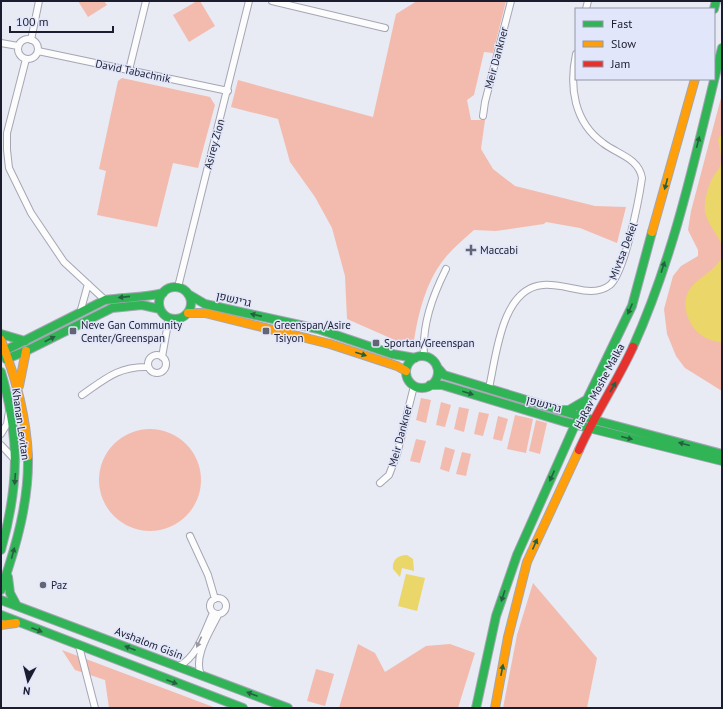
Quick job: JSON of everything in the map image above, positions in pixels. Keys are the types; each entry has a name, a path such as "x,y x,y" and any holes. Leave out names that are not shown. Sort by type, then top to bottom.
{"street":[{"path":"31,40 39,1"},
{"path":"129,70 146,1"},
{"name":"Asirey Zion","path":"178,287 250,1"},
{"path":"272,1 385,28"},
{"name":"Meir Dankner","path":"483,116 484,102 511,1"},
{"path":"31,40 36,45 38,51 34,58 26,59 18,53 18,46 22,41 31,40"},
{"path":"1,43 18,46"},
{"name":"HaRav Moshe Malka","path":"715,76 722,48"},
{"name":"David Tabachnik","path":"38,51 228,91"},
{"path":"26,59 7,133 6,150 9,168 31,213 61,257 105,300"},
{"name":"Mivtsa Dekel","path":"489,388 500,334 507,314 517,299 525,291 542,285 560,286 586,292 600,291 611,284 616,275 635,220 642,178 641,171 637,164 593,135 584,121 572,90 575,59"},
{"name":"HaRav Moshe Malka","path":"476,708 496,616 516,555 578,416 632,306 695,80"},
{"name":"HaRav Moshe Malka","path":"495,708 508,637 527,562 582,443 619,377 648,313 679,218 714,80"},
{"path":"424,356 423,342 429,308 446,269"},
{"path":"80,313 88,284"},
{"path":"3,353 105,300 123,297 152,296 163,293 172,287 178,287 188,294 191,304 188,313 180,318 169,318 160,309 142,305 112,308 26,351 5,359"},
{"path":"160,309 160,298 163,293"},
{"name":"גרינשפן","path":"188,294 196,300 206,304 355,340 401,358 415,358"},
{"name":"גרינשפן","path":"188,313 205,313 330,344 397,366 406,371"},
{"path":"162,356 152,356 148,360 148,367 153,373 162,372 166,364 162,356 169,318"},
{"path":"1,334 25,341"},
{"name":"Khanan Levitan","path":"1,340 5,359 25,410 29,446 28,476 24,510 8,570 1,590"},
{"path":"18,391 21,368 26,351"},
{"path":"424,356 430,359 437,368 437,374 435,380 430,385 419,388 410,382 406,371 408,363 415,358 424,356"},
{"path":"82,395 121,369 148,367"},
{"name":"גרינשפן","path":"437,368 444,375 594,420"},
{"name":"Khanan Levitan","path":"1,372 9,405 16,460 15,485 1,550"},
{"name":"גרינשפן","path":"430,385 442,385 575,425 722,461"},
{"name":"Meir Dankner","path":"380,483 389,475 397,454 414,386"},
{"path":"561,410 571,409 586,400"},
{"path":"1,434 7,424 9,405"},
{"path":"602,407 600,411 602,419 605,423"},
{"path":"558,420 566,431 568,440"},
{"path":"594,420 722,454"},
{"path":"582,443 593,434 606,432"},
{"path":"1,445 16,460"},
{"path":"190,536 208,575 215,599"},
{"path":"8,570 8,584 17,606"},
{"path":"215,599 223,600 226,605 223,613 215,614"},
{"path":"201,675 198,667 198,659 215,614 210,605 215,599"},
{"name":"Avshalom Gisin","path":"1,600 288,708"},
{"path":"179,666 188,662 193,656 215,614"},
{"path":"1,615 243,708"},
{"path":"1,625 19,623"},
{"path":"79,646 95,708"}],"shaded area":[{"path":"78,1 104,1 107,5 88,17"},
{"path":"197,1 200,1 215,26 189,42 173,15"},
{"path":"417,1 506,1 493,53 484,52 474,95 467,100 471,120 485,120 481,149 493,169 515,186 595,206 626,207 617,243 580,228 546,222 544,224 496,231 474,230 448,254 432,278 423,301 413,348 347,319 345,276 332,228 315,197 290,162 278,119 231,107 238,80 373,117 396,14"},
{"path":"122,78 210,97 215,105 198,168 173,163 157,227 97,215 106,171 99,169 118,81"},
{"path":"722,94 722,391 685,368 676,356 667,334 664,309 673,276 681,266 698,256 698,250 688,230 691,211"},
{"path":"722,133 722,245 708,221 705,212 705,200 713,177 721,163 718,139"},
{"path":"722,257 722,343 706,338 698,333 689,320 685,306 688,291 719,262"},
{"path":"421,398 431,400 426,423 416,420"},
{"path":"441,402 451,405 445,427 436,425"},
{"path":"459,407 469,409 464,432 454,429"},
{"path":"479,412 489,414 483,436 474,434"},
{"path":"515,415 533,419 526,453 507,449"},
{"path":"498,416 508,419 502,441 493,439"},
{"path":"536,420 547,423 540,454 529,451"},
{"path":"150,429 160,430 179,437 193,451 200,470 200,490 193,509 179,523 160,530 150,531 140,530 121,523 107,509 100,490 99,480 100,470 107,451 121,437 140,430"},
{"path":"416,439 426,441 420,463 410,461"},
{"path":"445,447 455,450 449,472 440,469"},
{"path":"462,452 471,454 466,476 456,474"},
{"path":"407,555 413,559 414,571 402,568 400,577 393,569 393,566 398,557"},
{"path":"406,574 425,578 417,611 398,606"},
{"path":"533,583 597,658 587,708 503,708 517,635"},
{"path":"358,644 375,653 385,672 426,646 450,644 475,653 458,708 339,708"},
{"path":"62,650 216,708 109,708 105,680 75,670"},
{"path":"316,669 334,674 325,706 307,701"}],"traffic: fast":[{"path":"714,8 716,1"},
{"path":"715,76 722,48"},
{"path":"633,347 662,274 694,162 714,80"},
{"path":"476,708 496,616 517,555 579,416 632,306 652,232"},
{"path":"172,287 178,287 188,294 191,303 190,309 184,316 178,319 172,319 162,312 159,306 159,300 166,290 172,287"},
{"path":"1,356 6,350 105,300 149,296 163,293"},
{"path":"188,294 205,304 318,329 392,354 415,358"},
{"path":"6,359 26,351 112,308 142,305 160,309"},
{"path":"1,334 25,341"},
{"path":"422,356 431,359 435,363 438,372 435,381 431,385 422,388 413,385 409,381 406,372 409,363 413,359 422,356"},
{"path":"437,367 444,375 579,416 722,454"},
{"path":"1,372 12,418 15,461 11,504 1,550"},
{"path":"430,385 442,385 565,422 722,461"},
{"path":"562,410 569,410 586,400"},
{"path":"1,590 12,557 24,507 28,473 28,456"},
{"path":"8,577 10,593 17,606"},
{"path":"1,600 288,708"},
{"path":"1,615 243,708"}],"traffic: slow":[{"path":"652,232 695,80"},
{"path":"188,313 205,313 330,344 397,366 406,371"},
{"path":"1,340 11,368 23,411 28,456"},
{"path":"19,386 26,351"},
{"path":"495,708 508,637 527,562 579,450"},
{"path":"1,625 16,623"}],"traffic: jam":[{"path":"579,450 633,347"}],"place":[{"name":"Maccabi","path":"471,250"},
{"name":"Neve Gan Community Center/Greenspan","path":"73,331"},
{"name":"Greenspan/Asire Tsiyon","path":"266,331"},
{"name":"Sportan/Greenspan","path":"376,343"},
{"name":"Paz","path":"43,585"}]}
